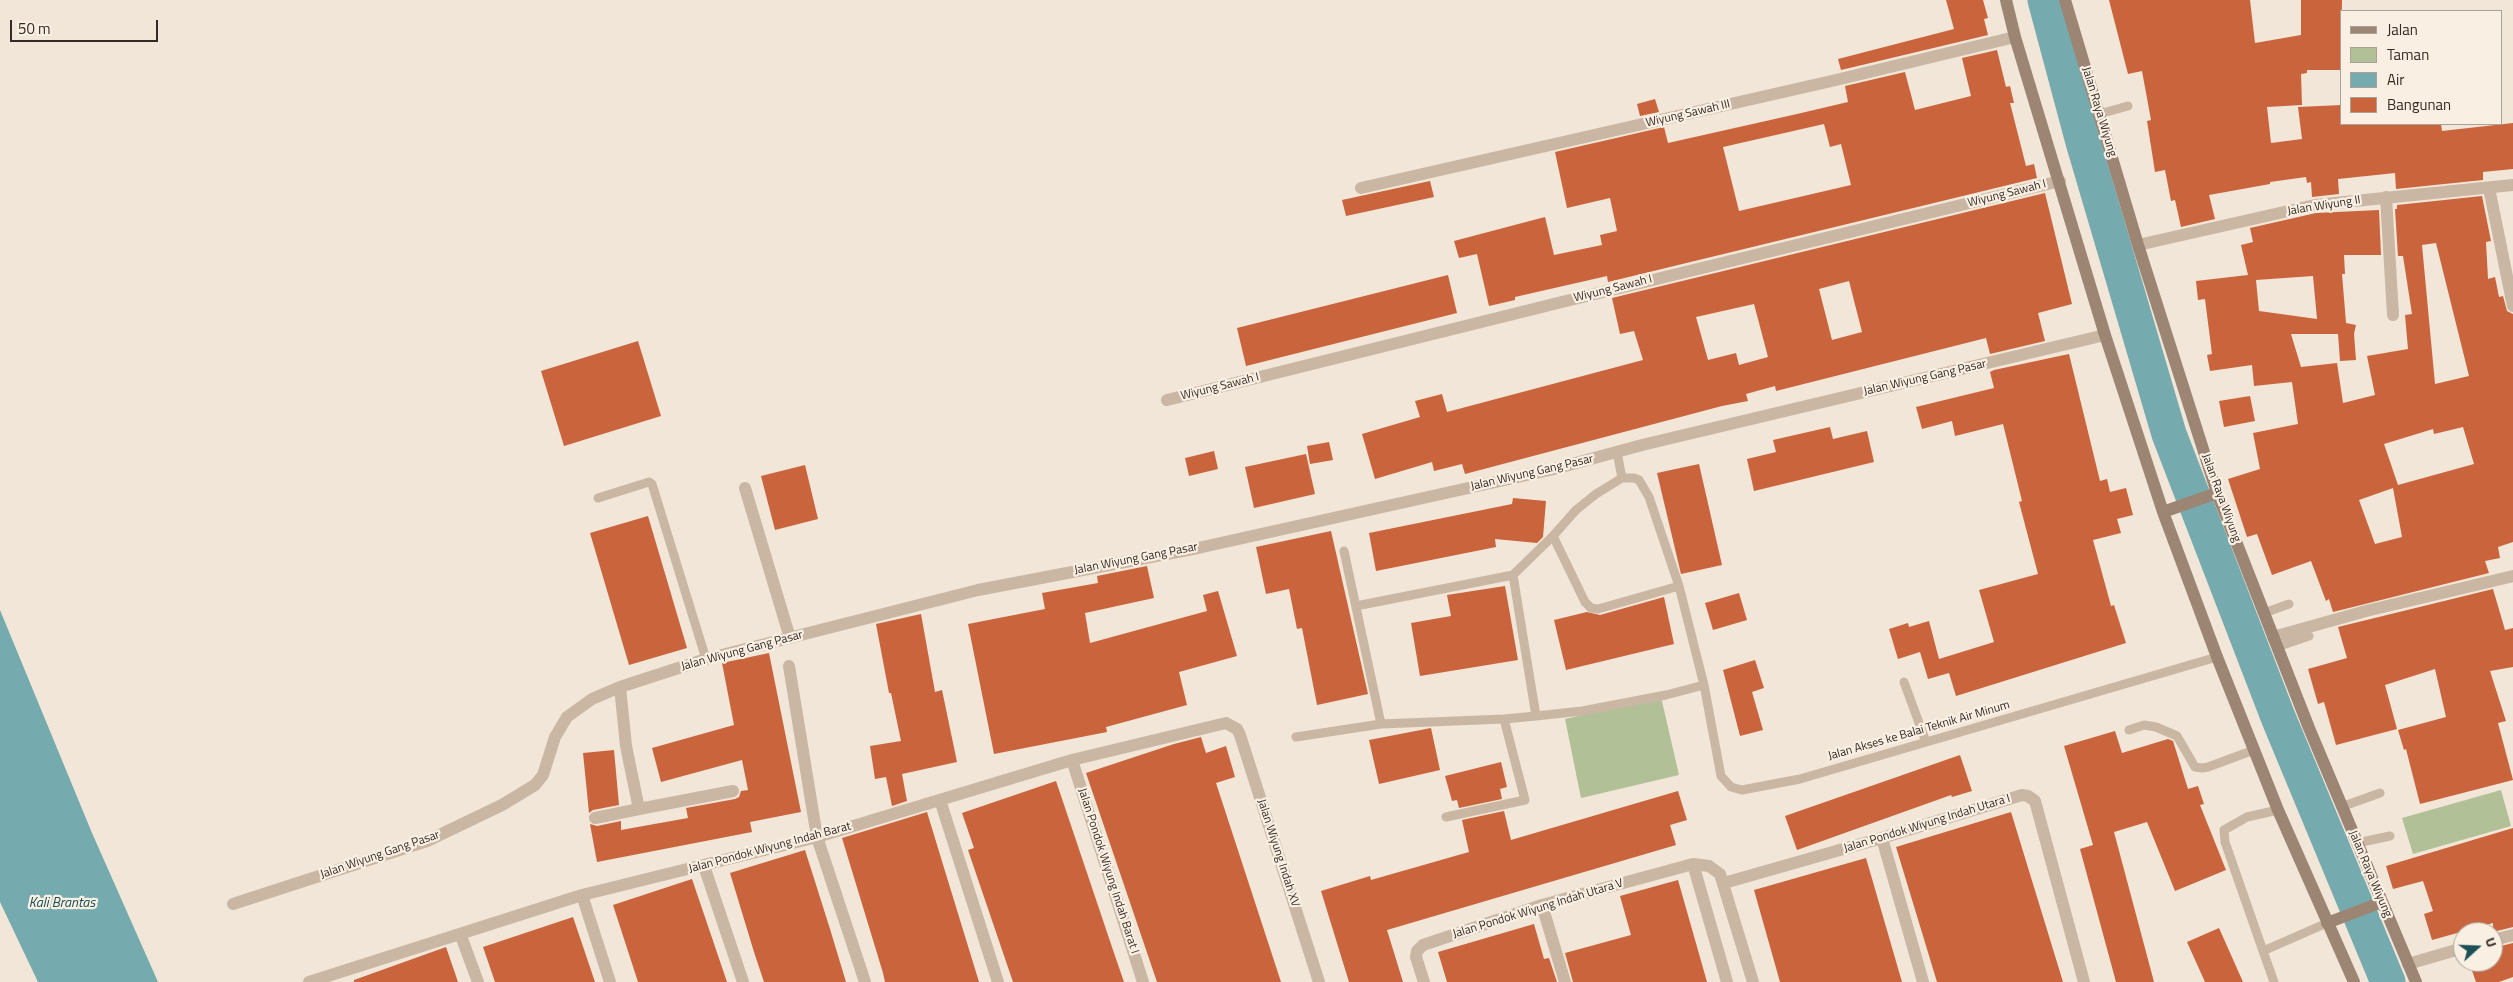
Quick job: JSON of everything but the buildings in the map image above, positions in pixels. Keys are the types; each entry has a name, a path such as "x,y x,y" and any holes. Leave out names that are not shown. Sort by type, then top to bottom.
{"main road":[{"path":"2006,0 2015,37 2105,335 2168,510 2217,657 2278,810 2332,921 2354,982"},
{"name":"Jalan Raya Wiyung","path":"2065,0 2138,245 2217,493 2357,843 2376,904 2416,982"},
{"path":"2168,510 2217,493"},
{"path":"2332,921 2376,904"}],"street":[{"name":"Wiyung Sawah III","path":"1361,188 2015,37"},
{"name":"Wiyung Sawah I","path":"1167,400 2060,181"},
{"name":"Jalan Wiyung II","path":"2138,245 2315,205 2513,185"},
{"path":"2488,188 2513,306"},
{"path":"2386,197 2393,315"},
{"name":"Jalan Wiyung Gang Pasar","path":"233,904 427,840 502,805 535,785 543,775 555,736 567,717 592,700 620,687 706,659 978,590 1198,548 1554,468 2105,335"},
{"path":"745,488 790,638"},
{"path":"2275,642 2366,611 2513,576"},
{"path":"789,666 817,837 865,982"},
{"path":"620,687 626,746 639,809"},
{"name":"Jalan Pondok Wiyung Indah Barat","path":"309,982 333,979 582,895 817,837 1072,760 1220,723 1232,726"},
{"name":"Jalan Wiyung Indah XV","path":"1232,726 1240,735 1319,982"},
{"name":"Jalan Pondok Wiyung Indah Barat I","path":"1072,760 1143,982"},
{"path":"595,818 733,791"},
{"name":"Jalan Pondok Wiyung Indah Utara I","path":"1724,883 1882,838 2022,795 2035,801 2084,982"},
{"path":"940,800 998,982"},
{"path":"1882,838 1923,982"},
{"path":"1727,982 1693,864 1714,869 1724,883 1754,982"},
{"name":"Jalan Pondok Wiyung Indah Utara V","path":"1424,982 1416,957 1420,947 1542,905 1693,864"},
{"path":"704,866 744,982"},
{"path":"582,895 610,982"},
{"path":"1542,905 1565,982"},
{"path":"461,936 478,982"},
{"path":"2408,964 2453,951"}],"lane":[{"path":"2099,114 2128,106"},
{"path":"1356,606 1514,575 1576,510 1596,494 1622,478 1616,452"},
{"name":"Jalan Akses ke Balai Teknik Air Minum","path":"1622,478 1639,480 1649,497 1679,586 1704,685 1721,776 1731,787 1742,790 1793,780 2217,657"},
{"path":"598,498 649,482 652,484 706,659"},
{"path":"1553,536 1585,602 1591,608 1598,609 1679,586"},
{"path":"1344,551 1381,724"},
{"path":"1514,575 1536,716"},
{"path":"2264,612 2289,604"},
{"path":"2275,642 2309,636"},
{"path":"1904,682 1926,742"},
{"path":"1296,737 1381,724 1504,719 1582,711 1666,696 1704,685"},
{"path":"1446,817 1525,800 1504,719"},
{"path":"2129,730 2144,725 2156,727 2177,736 2196,766 2202,768 2254,750"},
{"path":"2342,807 2380,793"},
{"path":"2274,982 2225,842 2224,830 2246,817 2278,810"},
{"path":"2357,843 2390,836"},
{"path":"2263,951 2332,921"}],"green space":[{"path":"1661,697 1679,775 1581,798 1565,719"},
{"path":"2501,790 2511,826 2413,854 2402,818"}],"water":[{"name":"Kali Brantas","path":"0,610 92,833 158,982 38,982 0,902"}],"waterway":[{"path":"2045,0 2083,142 2169,434 2278,717 2388,982"}]}
